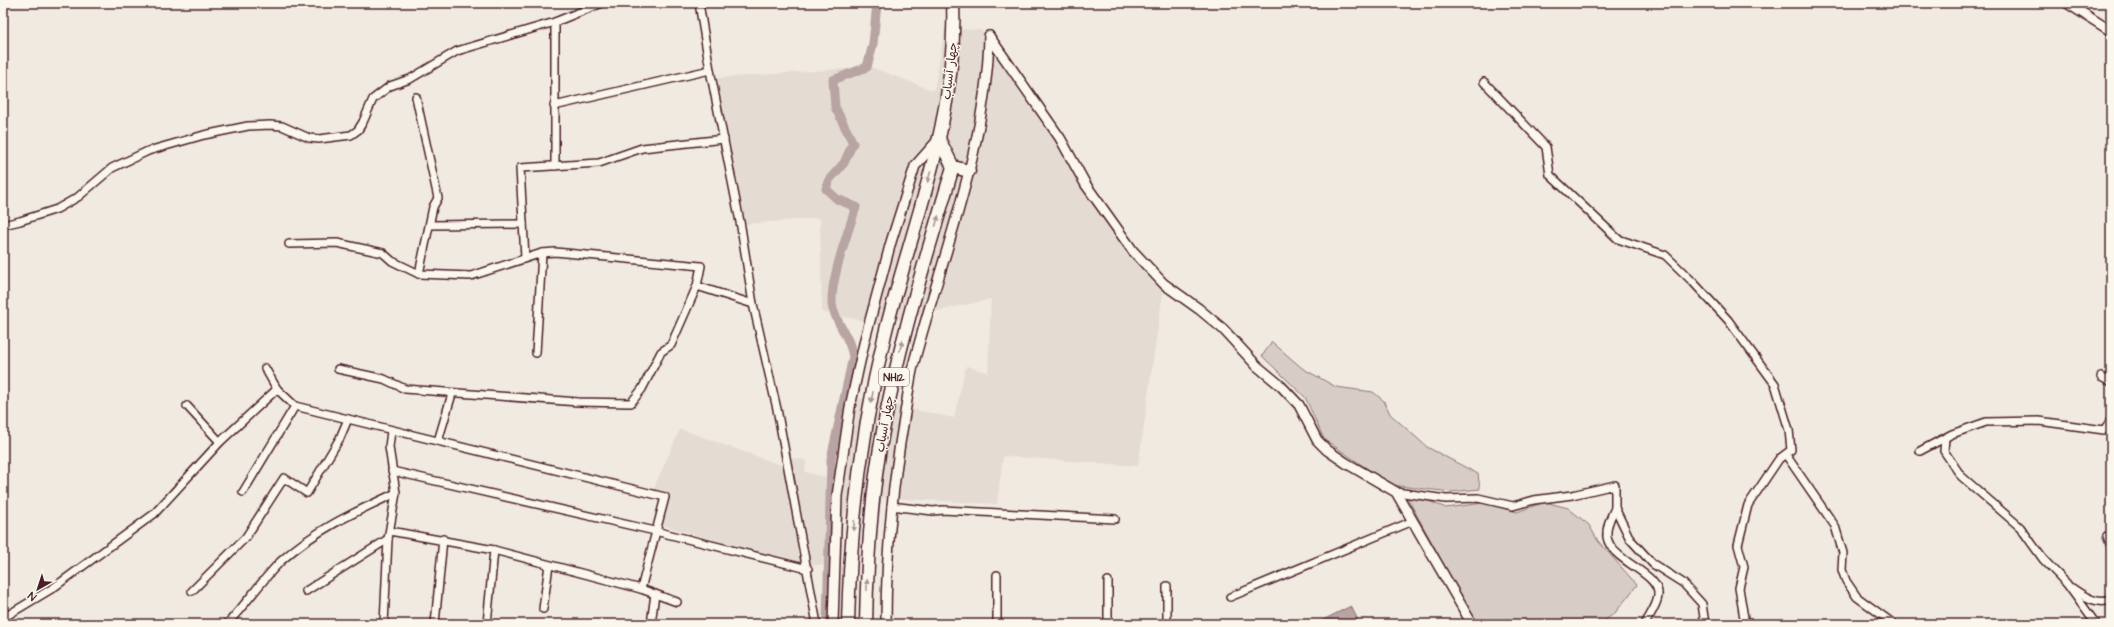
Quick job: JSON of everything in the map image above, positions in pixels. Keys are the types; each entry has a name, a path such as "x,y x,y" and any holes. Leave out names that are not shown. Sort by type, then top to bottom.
{"highway":[{"name":"چهار آسیاب","path":"848,624 855,504 864,434 885,334 939,139 950,86 954,31 953,3"},
{"path":"939,139 953,168 968,172"},
{"name":"چهار آسیاب","path":"866,624 867,560 882,432 898,360 953,168"}],"street":[{"path":"3,225 57,209 78,197 112,168 148,151 204,135 248,126 270,125 282,126 309,138 319,139 351,135 358,130 363,122 373,99 390,86 410,79 457,51 555,22 602,3"},
{"path":"699,3 753,304 775,402 808,569 817,624"},
{"path":"2067,3 2111,31"},
{"path":"555,22 555,166"},
{"path":"886,624 886,565 894,474 913,367 978,135 989,60 989,36 1060,138 1086,185 1133,251 1164,284 1205,314 1258,366 1281,386 1299,405 1317,440 1327,450 1346,463 1396,492 1446,499 1478,498 1513,506 1534,500 1572,495 1615,485 1615,508 1608,524 1607,538 1612,547 1656,583 1658,595 1645,624"},
{"path":"554,106 710,70"},
{"path":"1484,82 1546,147 1550,174 1618,239 1664,255 1693,282 1728,320 1775,384 1789,430 1791,450 1779,459 1748,505 1738,545 1744,567 1739,588 1744,618 1742,624"},
{"path":"416,97 438,198 433,207 419,274"},
{"path":"832,624 837,496 850,406 865,339 891,242 915,166 939,139"},
{"path":"525,258 520,168 599,163 642,148 724,140"},
{"path":"430,225 523,224"},
{"path":"289,244 337,243 383,253 392,261 419,274 471,276 542,253 555,252 701,266 697,286 671,345 661,352 642,389 631,403 578,402 405,390 384,380 338,369"},
{"path":"536,353 542,253"},
{"path":"697,286 753,304"},
{"path":"265,368 277,390 295,406 391,431 438,441 665,497 641,589"},
{"path":"2101,377 2111,382"},
{"path":"3,618 53,588 154,514 220,442 277,390"},
{"path":"438,441 452,394"},
{"path":"187,406 220,442"},
{"path":"243,492 295,406"},
{"path":"192,591 246,538 284,478 307,493 340,438 348,419"},
{"path":"1920,452 1945,438 1986,422 2039,421 2104,430 2111,420"},
{"path":"384,624 388,539 396,493 389,447 391,431"},
{"path":"1945,438 1944,451 1961,476 2020,527 2043,559 2067,584 2096,624"},
{"path":"1786,455 1835,526 1843,553 1842,570 1846,580 1857,597 1894,624"},
{"path":"392,471 655,531 808,569"},
{"path":"1396,492 1472,624"},
{"path":"227,624 280,562 297,548 324,528 396,493"},
{"path":"891,506 934,512 943,510 1115,519"},
{"path":"1615,508 1630,539 1653,564 1684,583 1702,604 1705,624"},
{"path":"1230,597 1413,521"},
{"path":"390,530 494,550 641,589 676,602"},
{"path":"2107,536 2111,546"},
{"path":"306,591 388,539"},
{"path":"435,624 443,539"},
{"path":"487,624 494,550"},
{"path":"543,609 549,565"},
{"path":"997,575 997,624"},
{"path":"1108,581 1108,624"},
{"path":"2067,584 2091,599 2106,602 2111,600"},
{"path":"1167,586 1167,624"},
{"path":"651,624 655,594"}],"shaded area":[{"path":"945,29 980,30 989,36 1086,185 1164,284 1138,466 1003,456 997,504 853,496 823,565 796,565 659,524 658,503 655,486 680,429 786,467 790,458 806,460 805,472 843,481 859,398 954,418 966,366 988,373 991,299 878,324 822,312 820,218 744,224 717,78 871,67 934,91"},
{"path":"1272,342 1302,368 1336,387 1373,392 1384,401 1390,414 1427,447 1478,474 1480,489 1451,492 1391,485 1324,439 1305,397 1262,356"},
{"path":"1407,497 1424,499 1446,508 1483,503 1517,512 1545,502 1568,508 1589,525 1598,541 1637,585 1615,613 1600,624 1476,624"},
{"path":"1351,606 1360,624 1317,624 1321,621"}],"waterway":[{"path":"827,624 831,459 853,357 850,344 835,315 832,299 836,273 856,207 837,199 826,189 829,180 844,163 853,143 835,107 833,80 867,67 873,44 877,3"}]}
